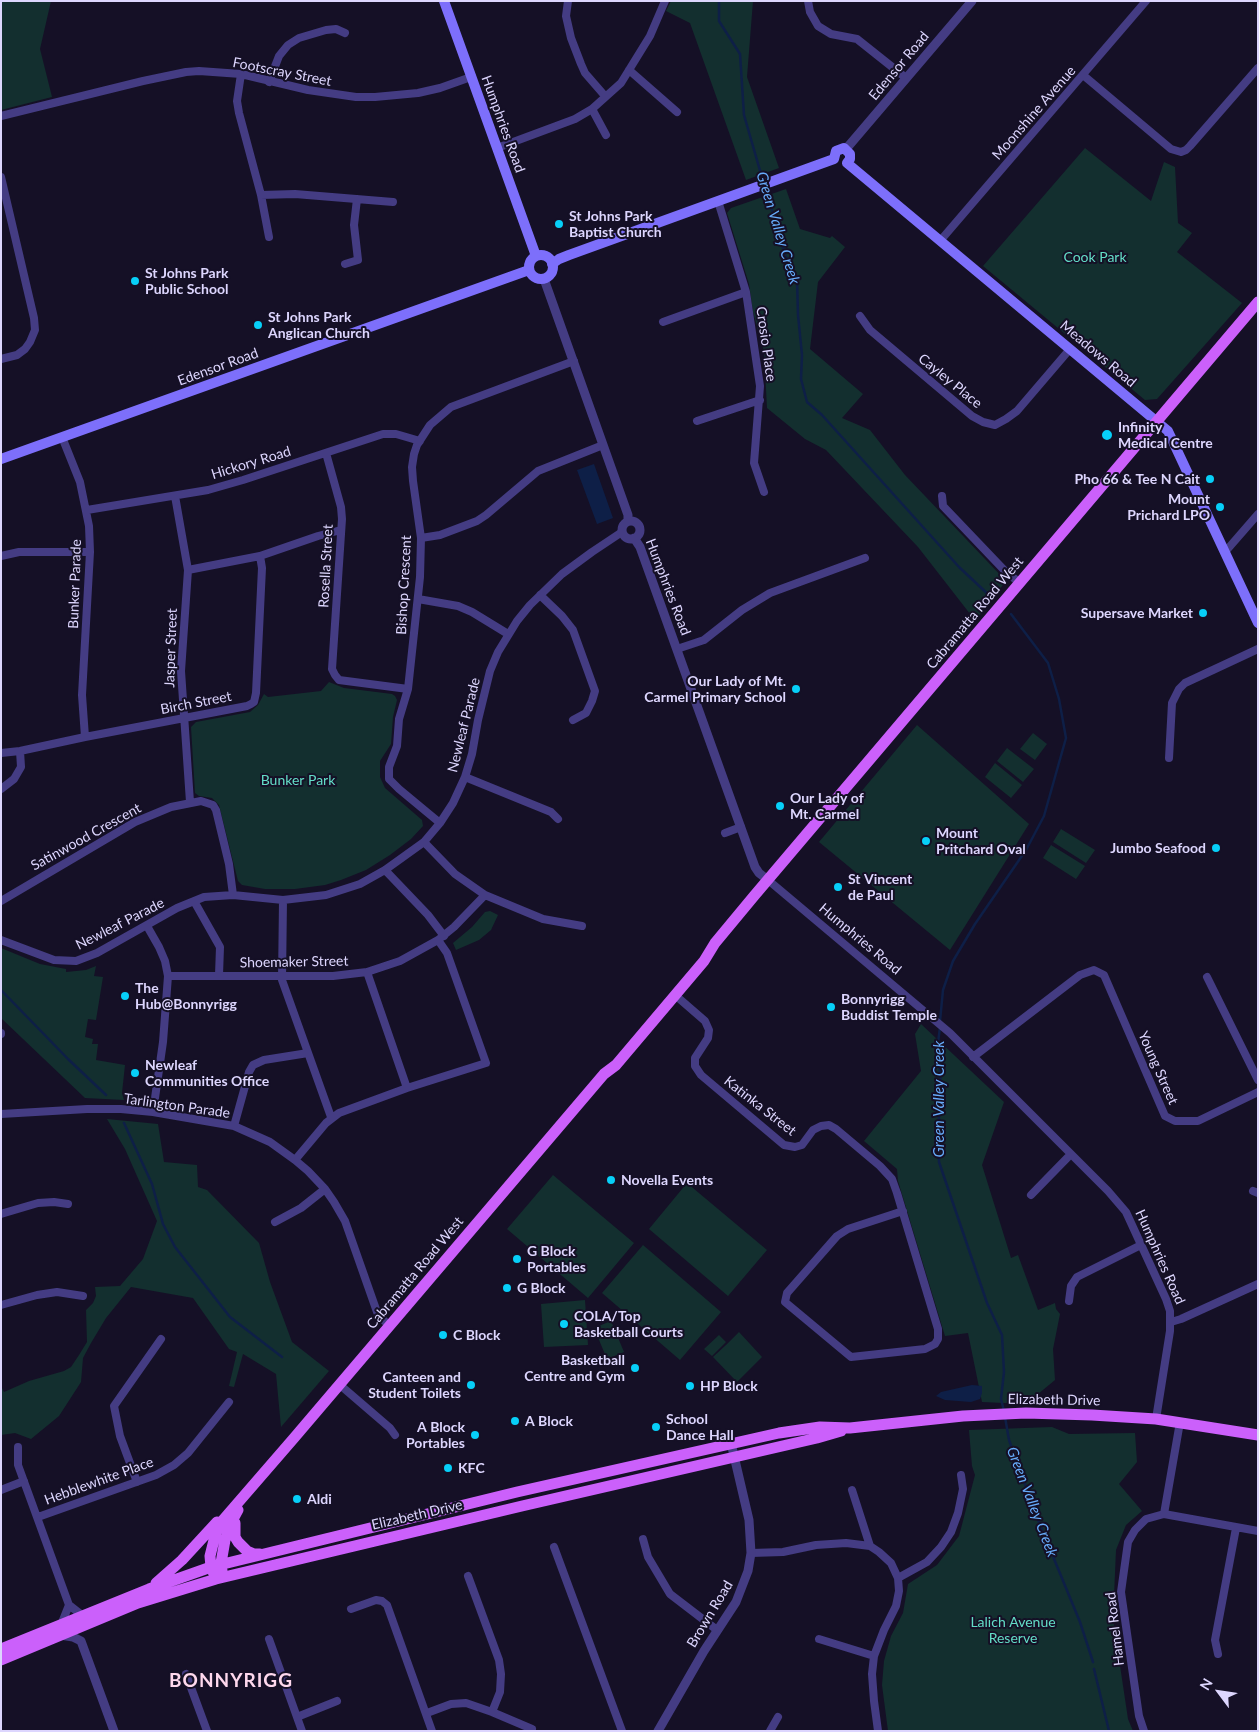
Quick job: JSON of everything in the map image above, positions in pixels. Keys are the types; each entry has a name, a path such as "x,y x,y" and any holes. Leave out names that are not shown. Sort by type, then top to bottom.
{"main road":[{"name":"Humphries Road","path":"444,1 536,256"},
{"path":"838,149 846,150 850,156 847,163 839,164 834,159 834,154 838,149"},
{"path":"552,264 569,255 834,159"},
{"name":"Meadows Road","path":"847,163 1168,431 1258,623"},
{"path":"536,256 548,257 552,264 551,274 544,279 533,277 529,270 530,261 536,256"},
{"name":"Edensor Road","path":"1,459 529,270"},
{"name":"Cabramatta Road West","path":"220,1578 216,1565 210,1556 216,1532 222,1520 340,1385 604,1074 616,1065 675,996 704,961 715,943 1258,302"},
{"name":"Cabramatta Road West","path":"604,1074 611,1060 657,1005 699,956 715,943"},
{"name":"Elizabeth Drive","path":"1,1660 60,1630 150,1589 216,1565 731,1443 795,1430 820,1427 850,1428 992,1414 1026,1413 1156,1419 1258,1435"},
{"name":"Elizabeth Drive","path":"88,1618 220,1578 817,1438 850,1428"},
{"path":"248,1492 235,1520 235,1537 247,1551 254,1554 265,1554"},
{"path":"150,1589 182,1560 248,1492"},
{"name":"Elizabeth Drive","path":"1,1650 60,1630"}],"street":[{"path":"568,1 566,16 581,64 585,73 605,96"},
{"path":"497,148 575,119 592,109 621,83 650,36 665,1"},
{"path":"808,1 810,12 818,26 831,34 857,39 906,78"},
{"name":"Edensor Road","path":"846,150 972,1"},
{"name":"Moonshine Avenue","path":"940,241 1146,1"},
{"path":"269,82 279,56 288,45 299,38 326,30 336,29 345,33"},
{"path":"1083,75 1171,148 1181,152 1190,146 1258,68"},
{"path":"629,70 677,112"},
{"name":"Footscray Street","path":"1,116 186,72 241,74 269,82 336,95 375,97 418,93 440,88 471,77"},
{"path":"241,74 237,101 239,113 261,195 269,237"},
{"path":"592,109 606,135"},
{"path":"1,177 34,318 35,330 25,349 17,355 1,359"},
{"path":"261,195 295,194 393,202"},
{"path":"345,264 358,260 354,224 356,199"},
{"name":"Crosio Place","path":"718,201 746,292 760,386 754,463 764,492"},
{"path":"544,279 628,515 628,521"},
{"path":"663,322 746,292"},
{"name":"Cayley Place","path":"860,316 870,330 972,416 983,422 995,425 1017,411 1070,349"},
{"name":"Bishop Crescent","path":"440,823 399,789 390,779 389,767 397,746 399,719 408,689 418,599 421,538 412,466 414,454 430,424 451,407 574,361"},
{"path":"698,421 760,400"},
{"name":"Hickory Road","path":"87,510 208,490 383,434 396,434 420,441"},
{"name":"Bunker Parade","path":"62,437 76,469 87,510 89,526 90,552 82,695 85,737"},
{"path":"421,538 440,535 477,521 486,516 538,471 603,445"},
{"name":"Rosella Street","path":"326,453 340,507 341,530 332,669 339,680 408,689"},
{"name":"Jasper Street","path":"175,496 188,570 181,654 182,699 190,802"},
{"path":"942,496 943,506 1006,572 1020,583"},
{"path":"1225,552 1258,514"},
{"path":"628,521 635,522 639,527 639,532 634,538 627,538 622,532 622,526 628,521"},
{"path":"188,570 260,556 341,530"},
{"name":"Newleaf Parade","path":"1,940 54,960 76,961 97,953 194,901 215,896 233,895 283,900 334,893 360,884 385,870 424,842 440,823 453,803 465,777 472,754 488,679 498,652 508,634 523,613 562,574 622,532"},
{"name":"Humphries Road","path":"634,538 640,547 755,867 759,873 950,1033 1108,1191 1126,1212 1170,1311 1171,1322 1156,1419"},
{"path":"1,556 19,552 90,552"},
{"name":"Birch Street","path":"1,753 20,752 85,737 247,706 254,702 262,568 260,556"},
{"path":"677,650 704,640 742,610 770,593 865,558"},
{"path":"540,595 562,616 573,630 595,691 586,713 573,720"},
{"path":"418,599 458,606 508,634"},
{"path":"1169,758 1172,703 1179,689 1184,683 1258,649"},
{"path":"1,789 14,779 21,766 20,752"},
{"path":"465,777 551,812 558,819"},
{"name":"Satinwood Crescent","path":"4,895 135,822 161,811 190,802 201,801 209,803 216,810 232,878 233,895"},
{"path":"725,833 741,827"},
{"path":"424,842 455,874 485,895 543,919 582,926"},
{"path":"296,1160 331,1117 407,1088 486,1063 441,938 428,915 385,870"},
{"name":"Shoemaker Street","path":"168,976 333,976 367,972 400,961 441,938 485,895"},
{"path":"283,900 282,980 331,1117"},
{"path":"194,901 220,947 219,975"},
{"path":"147,926 165,961 168,976 154,1112"},
{"name":"Young Street","path":"973,1057 1080,975 1094,970 1104,975 1165,1116 1175,1122 1198,1121 1258,1092"},
{"path":"367,972 407,1088"},
{"path":"1207,977 1258,1080"},
{"name":"Katinka Street","path":"675,996 705,1021 710,1030 708,1038 695,1058 694,1066 701,1075 784,1145 795,1147 802,1145 814,1130 828,1125 836,1129 886,1171 892,1179 903,1211 938,1329 938,1339 935,1344 924,1349 851,1357 786,1302 787,1293 837,1236 848,1229 903,1211"},
{"path":"234,1126 249,1072 253,1065 264,1060 308,1053"},
{"name":"Tarlington Parade","path":"1,1114 87,1109 154,1112 234,1126 270,1142 296,1160 325,1190 345,1221 377,1312 390,1326"},
{"path":"1031,1195 1071,1154"},
{"path":"275,1222 301,1208 325,1190"},
{"path":"1,1214 38,1204 54,1202 68,1204"},
{"path":"1069,1301 1072,1286 1078,1277 1141,1245"},
{"path":"1171,1322 1258,1284"},
{"path":"1,1305 37,1295 57,1292 82,1296"},
{"path":"137,1482 120,1436 114,1406 162,1339"},
{"path":"340,1385 390,1428 395,1435"},
{"name":"Hebblewhite Place","path":"38,1517 137,1482 174,1465 188,1453 229,1402"},
{"path":"1180,1422 1164,1514 1258,1531"},
{"name":"Brown Road","path":"658,1731 687,1679 736,1602 748,1572 751,1553 748,1520 731,1443"},
{"path":"18,1447 18,1464 69,1606 88,1618 81,1641 114,1731"},
{"path":"898,1578 927,1562 941,1547 951,1532 958,1513 962,1489 961,1475"},
{"path":"1,1490 24,1481"},
{"path":"852,1490 870,1546"},
{"name":"Hamel Road","path":"1144,1731 1139,1716 1121,1592 1128,1542 1134,1530 1146,1519 1164,1514"},
{"path":"1218,1654 1215,1640 1236,1528"},
{"path":"643,1539 648,1557 670,1594 717,1630"},
{"path":"751,1553 783,1552 816,1545 846,1543 870,1546 891,1563 898,1578 899,1591 896,1606 874,1656 872,1674 878,1731"},
{"path":"554,1547 622,1731"},
{"path":"468,1576 499,1660 501,1674 500,1692 492,1712"},
{"path":"351,1609 376,1600 385,1603 427,1713 432,1731"},
{"path":"69,1606 60,1630 81,1641"},
{"path":"269,1639 302,1731"},
{"path":"819,1639 874,1656"},
{"path":"186,1674 207,1731"},
{"path":"297,1717 337,1701"},
{"path":"427,1713 456,1703 466,1703 532,1729"},
{"path":"770,1731 778,1717"}],"green space":[{"path":"1,1 51,1 40,49 52,97 1,110"},
{"path":"671,1 753,1 747,77 779,168 746,180 690,23 666,11"},
{"name":"Cook Park","path":"1085,148 1151,201 1164,162 1175,167 1178,223 1192,233 1177,252 1242,303 1157,399 1145,400 983,266"},
{"path":"786,189 800,229 830,238 832,236 845,247 818,282 810,349 863,394 842,418 870,430 905,475 1006,581 979,616 974,619 918,547 826,450 805,439 767,408 764,352 753,312 749,284 727,213 731,208"},
{"name":"Bunker Park","path":"329,682 344,688 392,694 395,696 397,700 393,717 391,744 380,761 380,777 385,788 422,820 423,826 411,839 390,855 366,870 341,880 325,885 295,889 265,889 242,885 238,881 219,805 212,798 199,796 195,793 191,727 196,722 250,712 258,705 264,694 268,697 321,691"},
{"name":"Mount Pritchard Oval","path":"917,725 1029,824 950,950 819,842"},
{"path":"1033,733 1047,744 1035,760 1020,749"},
{"path":"1007,748 1034,769 1023,782 997,761"},
{"path":"995,763 1022,785 1011,798 985,777"},
{"path":"1061,829 1095,850 1086,863 1053,842"},
{"path":"1051,845 1085,866 1076,879 1043,858"},
{"path":"490,911 498,915 491,930 479,940 456,950 453,943 472,927 485,912"},
{"path":"1,948 40,964 66,969 66,972 86,970 96,966 94,976 103,977 96,1020 88,1019 85,1037 93,1039 92,1044 98,1044 96,1060 125,1065 122,1093 124,1100 85,1098 1,1018"},
{"path":"921,1024 1004,1102 982,1165 1011,1258 1018,1255 1038,1310 1055,1303 1056,1309 1060,1314 1053,1349 1055,1380 1026,1404 982,1402 968,1333 945,1336 898,1181 897,1169 864,1141 921,1071 915,1034"},
{"path":"107,1119 158,1124 164,1162 197,1165 198,1187 207,1190 259,1243 270,1282 292,1342 329,1371 281,1427 276,1374 243,1354 234,1387 229,1386 237,1352 229,1349 193,1298 131,1287 106,1318 91,1343 83,1358 81,1382 59,1416 31,1439 15,1433 1,1435 1,1386 4,1392 29,1381 64,1371 71,1367 87,1342 86,1310 93,1303 96,1296 95,1287 120,1286 143,1259 157,1221 125,1149"},
{"path":"553,1175 634,1243 588,1298 507,1229"},
{"path":"687,1183 767,1250 728,1296 649,1229"},
{"path":"643,1245 721,1312 680,1360 602,1293"},
{"name":"COLA/Top Basketball Courts","path":"585,1300 588,1345 544,1347 541,1304"},
{"path":"611,1321 624,1352 607,1359 594,1328"},
{"path":"739,1332 762,1357 737,1382 713,1357"},
{"path":"719,1335 726,1342 712,1356 704,1349"},
{"name":"Lalich Avenue Reserve","path":"1052,1427 1069,1434 1135,1433 1137,1462 1119,1484 1142,1511 1126,1525 1116,1550 1113,1619 1128,1719 1133,1731 888,1731 882,1685 884,1661 891,1636 903,1613 908,1584 937,1565 959,1536 975,1475 972,1466 969,1430"}],"water":[{"path":"594,464 613,518 597,524 577,470"},
{"path":"972,1385 982,1386 980,1399 971,1402 945,1400 936,1396 941,1392"}],"waterway":[{"name":"Green Valley Creek","path":"719,1 719,21 740,54 744,115 763,181"},
{"name":"Green Valley Creek","path":"765,186 785,255 797,279 802,355 801,379 807,402 822,415 959,567 992,598"},
{"name":"Green Valley Creek","path":"940,1021 943,990 953,961 975,924 1026,850 1044,816 1066,738 1059,699 1048,663 1011,614"},
{"path":"1,990 106,1095"},
{"name":"Green Valley Creek","path":"940,1027 938,1043 941,1090 938,1131 939,1162 987,1303 1002,1335 1004,1372 1001,1399 1004,1411"},
{"path":"124,1123 152,1184 163,1224 175,1247 230,1317 282,1357"},
{"name":"Green Valley Creek","path":"1005,1417 1009,1440 1038,1520 1080,1622 1093,1662"},
{"name":"Green Valley Creek","path":"1094,1669 1109,1731"}],"place":[{"name":"St Johns Park Baptist Church","path":"559,224"},
{"name":"St Johns Park Public School","path":"135,281"},
{"name":"St Johns Park Anglican Church","path":"258,325"},
{"name":"Infinity Medical Centre","path":"1107,435"},
{"name":"Pho 66 & Tee N Cait","path":"1210,479"},
{"name":"Mount Prichard LPO","path":"1220,507"},
{"name":"Supersave Market","path":"1203,613"},
{"name":"Our Lady of Mt. Carmel Primary School","path":"796,689"},
{"name":"Our Lady of Mt. Carmel","path":"780,806"},
{"name":"Mount Pritchard Oval","path":"926,841"},
{"name":"Jumbo Seafood","path":"1216,848"},
{"name":"St Vincent de Paul","path":"838,887"},
{"name":"The Hub@Bonnyrigg","path":"125,996"},
{"name":"Bonnyrigg Buddist Temple","path":"831,1007"},
{"name":"Newleaf Communities Office","path":"135,1073"},
{"name":"Novella Events","path":"611,1180"},
{"name":"G Block Portables","path":"517,1259"},
{"name":"G Block","path":"507,1288"},
{"name":"COLA/Top Basketball Courts","path":"564,1324"},
{"name":"C Block","path":"443,1335"},
{"name":"Basketball Centre and Gym","path":"635,1368"},
{"name":"Canteen and Student Toilets","path":"471,1385"},
{"name":"HP Block","path":"690,1386"},
{"name":"A Block","path":"515,1421"},
{"name":"School Dance Hall","path":"656,1427"},
{"name":"A Block Portables","path":"475,1435"},
{"name":"KFC","path":"448,1468"},
{"name":"Aldi","path":"297,1499"}],"district":[{"name":"BONNYRIGG","path":"231,1681"}]}
